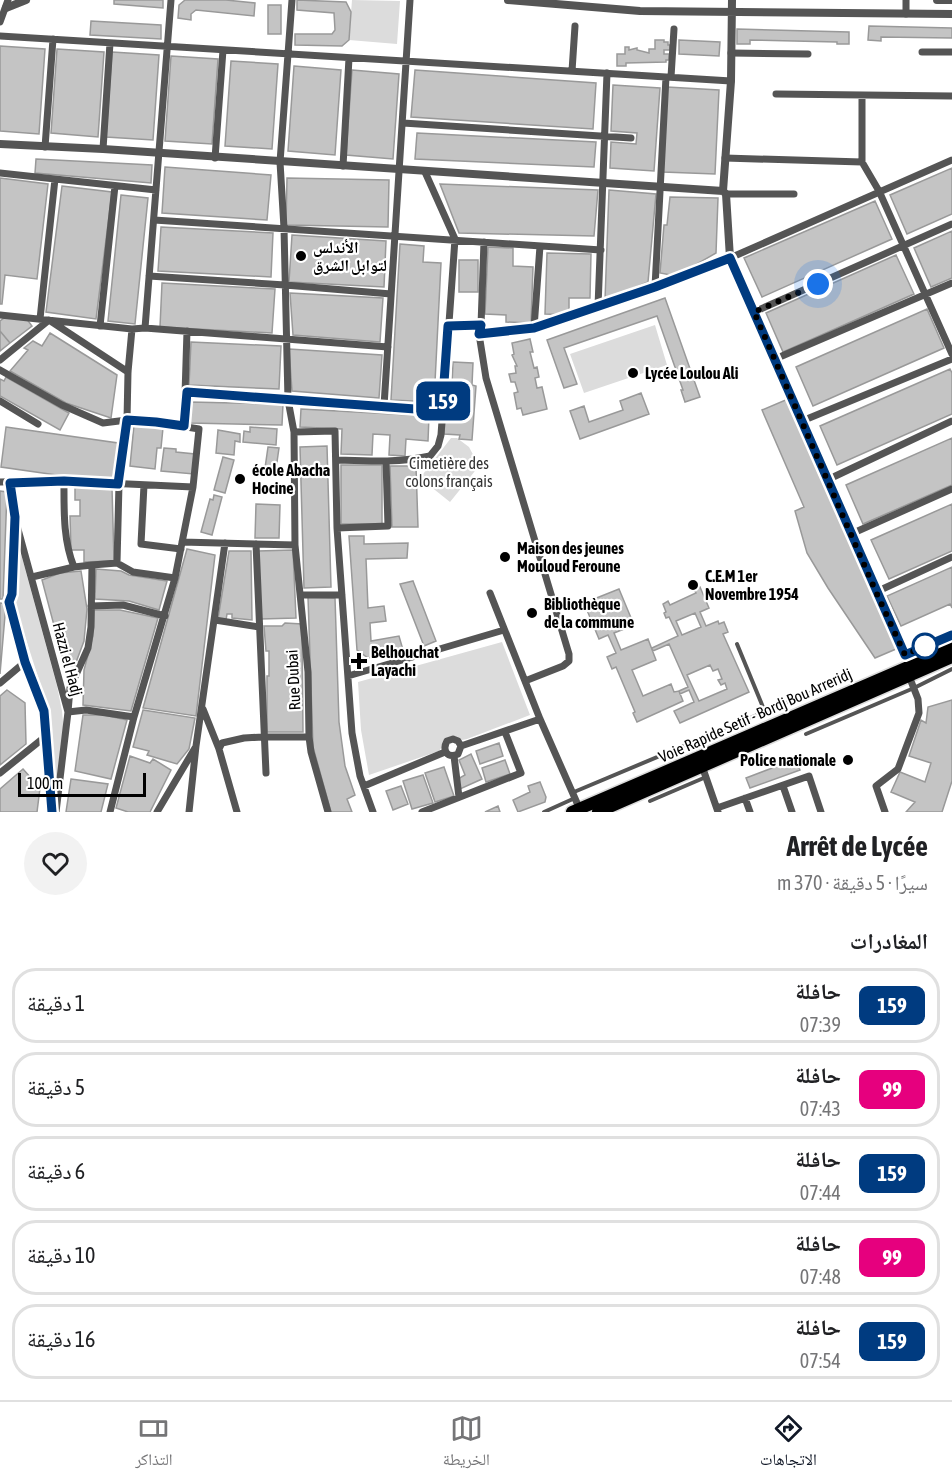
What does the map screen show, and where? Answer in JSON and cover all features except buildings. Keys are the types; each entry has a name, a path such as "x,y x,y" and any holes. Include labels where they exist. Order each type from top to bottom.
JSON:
{"highway":[{"name":"Voie Rapide Setif - Bordj Bou Arreridj","path":"598,812 702,767 909,671 952,648"},
{"name":"Voie Rapide Setif - Bordj Bou Arreridj","path":"909,671 952,657"},
{"name":"Voie Rapide Setif - Bordj Bou Arreridj","path":"576,805 702,767"}],"street":[{"path":"0,22 7,4 26,0"},
{"path":"145,328 171,0"},
{"name":"Rue Dubai","path":"292,0 280,162 288,400 294,432 295,545 308,672 309,737 328,812"},
{"path":"384,406 410,0"},
{"path":"508,0 640,11 952,14"},
{"path":"732,0 725,158 730,258 876,592 909,671 918,699 919,713 902,761 894,774 876,786 885,812"},
{"path":"906,0 906,14"},
{"path":"938,0 952,0"},
{"path":"572,71 574,26"},
{"path":"655,287 668,77 674,29"},
{"path":"0,36 730,81"},
{"path":"45,147 53,39"},
{"path":"103,149 110,43"},
{"path":"215,158 223,50"},
{"path":"922,52 952,52"},
{"path":"731,53 808,54"},
{"path":"343,166 349,58"},
{"path":"598,307 607,74"},
{"path":"776,94 952,96"},
{"path":"862,96 862,162 879,191 952,354"},
{"path":"403,123 631,138"},
{"path":"0,144 103,149 725,193 794,194"},
{"path":"725,158 862,162"},
{"path":"479,334 534,328 655,287 730,258 952,160"},
{"path":"336,460 386,461 430,456 438,446 441,435 455,240 426,172"},
{"path":"0,173 156,190"},
{"path":"40,319 55,179"},
{"path":"100,326 115,186"},
{"path":"154,220 601,250"},
{"path":"754,312 952,224"},
{"path":"484,242 479,334 486,378 569,654 569,661 563,666 525,681"},
{"path":"534,328 540,246"},
{"path":"149,276 391,294"},
{"path":"775,359 952,283"},
{"path":"0,315 132,329 145,328 388,347"},
{"path":"0,360 49,320"},
{"path":"49,320 128,372"},
{"path":"448,326 481,325"},
{"path":"117,563 118,484 127,420 132,329"},
{"path":"184,426 187,392 187,331"},
{"path":"802,421 952,358"},
{"path":"0,370 62,405 103,423 127,420 199,429 193,487 175,578 135,717 111,812"},
{"path":"187,392 442,411"},
{"path":"0,400 38,424"},
{"path":"827,480 952,421"},
{"path":"294,432 335,431 337,528 352,733 364,786 373,812"},
{"path":"337,528 388,526 386,461"},
{"path":"0,482 64,481 193,487"},
{"path":"64,481 64,518 68,553 74,567"},
{"path":"10,483 15,517 12,594 9,602 25,662 44,711 54,812"},
{"path":"144,485 141,543 181,546 240,540 256,544 295,545"},
{"path":"850,534 952,489"},
{"name":"Hazzi el Hadj","path":"15,517 68,712 54,812"},
{"path":"189,812 196,746 225,543"},
{"path":"256,544 266,773"},
{"path":"876,592 952,557"},
{"path":"32,577 74,567 117,563 133,572 175,578"},
{"path":"92,565 91,627 88,648 70,688 68,712 86,710 135,717"},
{"path":"490,593 576,805"},
{"path":"301,595 342,595"},
{"path":"0,602 9,602"},
{"path":"91,606 123,605 165,616"},
{"path":"215,620 259,627"},
{"path":"348,676 504,630"},
{"path":"909,671 952,634"},
{"path":"0,683 25,662"},
{"path":"202,708 219,749 237,812"},
{"path":"461,746 540,719"},
{"path":"422,812 521,773 506,732"},
{"path":"0,773 46,736"},
{"path":"219,749 222,743 244,738 309,737"},
{"path":"454,756 445,752 444,746 447,741 453,739 461,746"},
{"path":"157,812 196,746"},
{"path":"454,756 458,754 461,746"},
{"path":"364,786 445,752"},
{"path":"454,756 459,797"},
{"path":"702,767 718,810 809,776 821,812"},
{"path":"783,786 792,812"},
{"path":"745,798 750,812"}],"lane":[{"path":"737,644 765,712"},
{"path":"806,734 909,671 952,669"},
{"path":"544,812 576,805 765,712 843,679"},
{"path":"650,801 702,767"}],"green space":[{"path":"352,0 400,1 397,44 349,40"},
{"path":"655,325 667,365 584,393 570,354"},
{"name":"Cimetière des colons français","path":"451,438 457,438 469,447 479,466 450,502 420,478"},
{"path":"21,554 62,711 64,732 57,789 55,790 53,789 52,731 48,708 15,605 18,556"},
{"path":"502,642 530,715 467,739 449,737 439,751 369,775 361,730 358,682"}],"bus line":[{"name":"159","path":"52,812 44,711 25,662 9,602 12,594 15,517 10,483 64,481 118,484 127,420 184,426 187,392 442,411 448,326 481,325 479,334 534,328 655,287 730,258 905,655 952,635"}],"place":[{"name":"الأندلس لتوابل الشرق","path":"301,256"},
{"name":"Lycée Loulou Ali","path":"633,373"},
{"name":"école Abacha Hocine","path":"240,479"},
{"name":"Maison des jeunes Mouloud Feroune","path":"505,557"},
{"name":"C.E.M 1er Novembre 1954","path":"693,585"},
{"name":"Bibliothèque de la commune","path":"532,613"},
{"name":"Belhouchat Layachi","path":"359,661"},
{"name":"Police nationale","path":"848,760"}],"route":[{"path":"818,284 754,312 905,655 925,646"}]}
